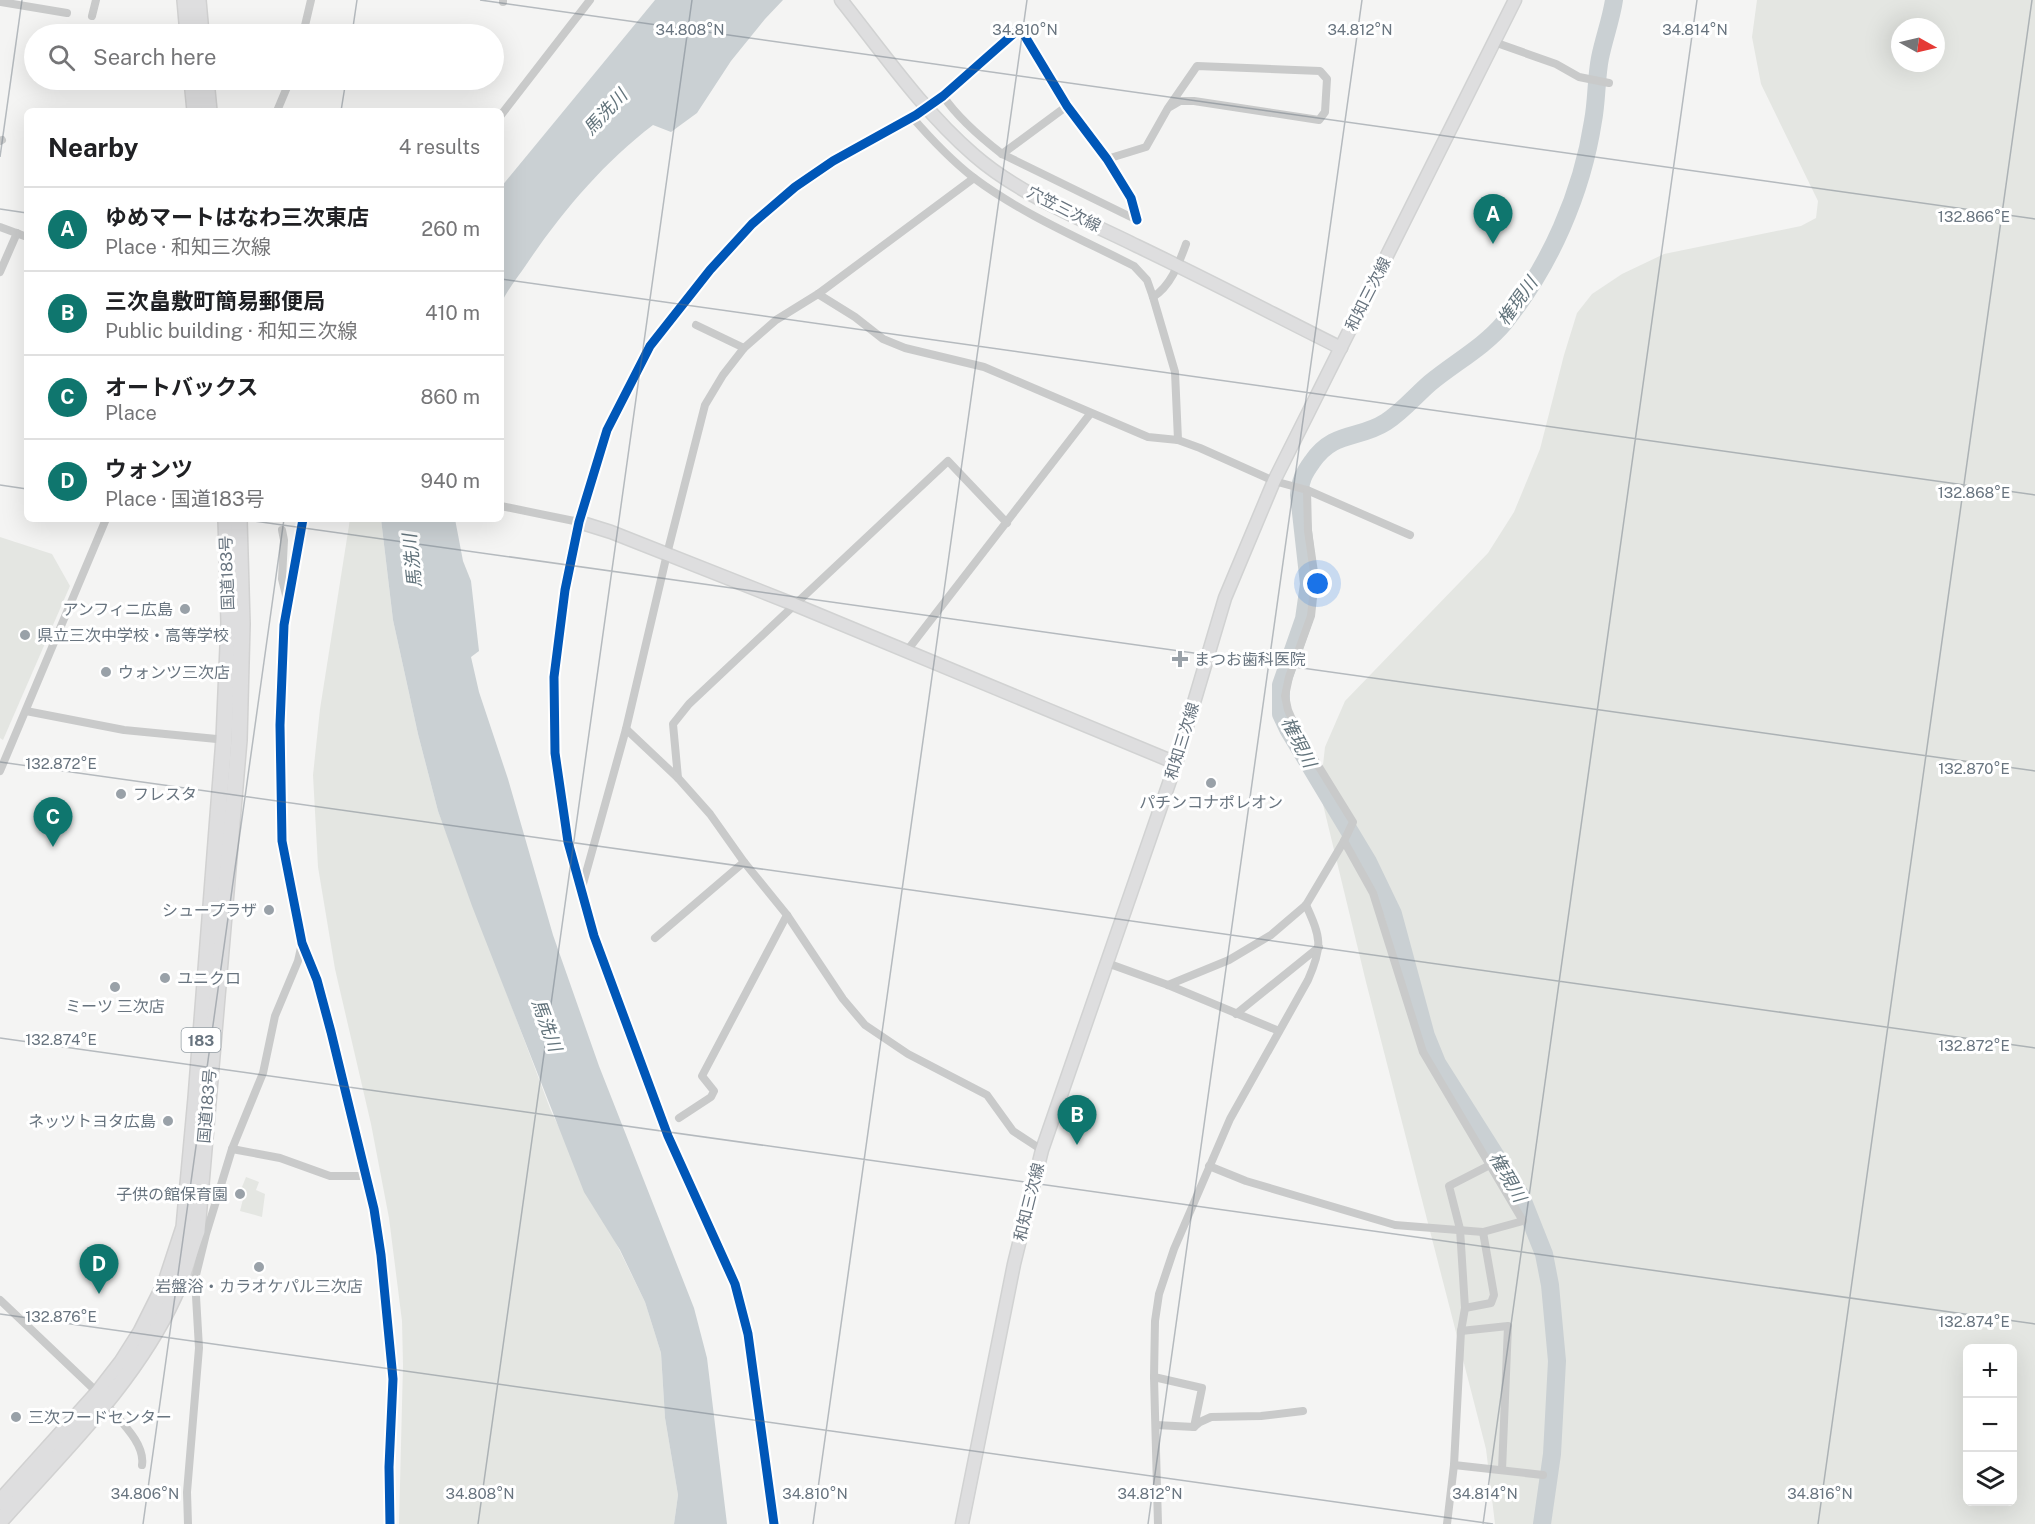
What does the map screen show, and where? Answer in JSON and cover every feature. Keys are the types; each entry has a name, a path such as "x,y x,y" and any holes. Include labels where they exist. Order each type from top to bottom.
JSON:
{"highway":[{"path":"185,0 187,24"},
{"path":"198,0 200,24"},
{"path":"193,90 195,108"},
{"path":"207,90 209,108"},
{"name":"国道183号","path":"226,522 232,740"},
{"name":"国道183号","path":"0,1521 101,1398 141,1332 195,1231 196,1098 242,624 239,522"},
{"name":"国道183号","path":"0,1502 101,1398"}],"main road":[{"name":"穴笠三次線","path":"841,0 945,128 975,156 1006,179 1055,206 1178,265 1341,348"},
{"name":"和知三次線","path":"962,1524 1014,1264 1042,1150 1176,763 1225,598 1274,481 1515,0"},
{"path":"579,522 611,532 794,604 1176,763"}],"street":[{"path":"1,0 1,2 68,13"},
{"path":"92,16 96,0"},
{"path":"305,24 311,0"},
{"path":"504,111 590,0"},
{"path":"1020,28 1067,106 1107,159 1131,198 1137,220 1002,154 952,109 943,96 1020,28"},
{"path":"1494,42 1556,64 1579,77 1607,83"},
{"path":"1107,159 1146,147 1168,108 1197,66 1320,70 1327,79 1325,112 1319,120 1194,101 1180,101 1168,108"},
{"path":"278,108 286,90"},
{"path":"1002,154 1067,106"},
{"path":"774,1524 748,1334 735,1284 668,1136 594,936 568,843 555,753 554,677 565,590 579,522 607,430 650,346 710,270 752,224 795,187 833,161 914,116 943,152 974,178 1006,200 1134,266 1147,280 1175,372 1178,440"},
{"path":"581,892 626,729 705,405 723,375 744,348 777,320 818,294 974,178"},
{"path":"0,227 24,236"},
{"path":"0,272 17,233"},
{"path":"1153,297 1163,291 1178,265 1186,244"},
{"path":"818,294 855,317 884,339 905,348 984,367 1148,437 1178,440 1410,535"},
{"path":"696,325 744,348"},
{"path":"906,652 1090,414"},
{"path":"678,778 673,724 689,704 948,461 1007,523"},
{"path":"1168,985 1229,960 1271,935 1306,905 1353,822 1298,733 1288,710 1286,696 1289,677 1311,616 1315,579 1304,490"},
{"path":"504,507 579,522"},
{"path":"0,771 105,522"},
{"path":"302,522 284,625 280,725 282,841 302,943 317,980 374,1209 381,1255 393,1379 389,1467 390,1524"},
{"path":"282,530 284,540 282,579 288,603"},
{"path":"26,711 124,730 232,740"},
{"path":"626,729 678,778 710,814 744,862 787,915 843,999 865,1025 908,1054 987,1095 1013,1131 1042,1150"},
{"path":"1209,1166 1246,1181 1395,1225 1483,1232 1523,1221 1423,1052 1373,893 1345,839"},
{"path":"655,938 744,862"},
{"path":"1158,1524 1154,1377 1155,1321 1159,1294 1174,1249 1230,1119 1316,962 1320,946 1316,928 1306,905"},
{"path":"679,1118 711,1097 714,1091 702,1076 787,915"},
{"path":"188,1524 187,1492 199,1348 195,1231 263,1073 275,1016 298,961 302,943"},
{"path":"1236,1014 1320,946"},
{"path":"1107,963 1168,985 1279,1031"},
{"path":"232,1149 280,1158 330,1176 366,1176"},
{"path":"1447,1524 1454,1465 1461,1331 1465,1308 1460,1230 1449,1186 1491,1165"},
{"path":"1465,1308 1491,1303 1494,1295 1483,1232"},
{"path":"0,1300 101,1398 136,1441 143,1457 142,1465"},
{"path":"1461,1331 1508,1326 1502,1470"},
{"path":"1154,1377 1202,1388 1194,1427"},
{"path":"1156,1425 1194,1427 1211,1417 1261,1416 1303,1411"},
{"path":"1454,1465 1542,1475"}],"shaded area":[{"path":"1757,0 2035,0 2035,1524 1495,1524 1486,1449 1366,982 1320,792 1325,747 1345,701 1488,553 1514,512 1540,449 1577,313 1592,294 1622,274 1664,254 1801,226 1816,218 1818,201 1761,84 1752,37"},
{"path":"350,522 381,522 393,620 418,734 438,811 551,1111 645,1302 661,1353 665,1418 678,1495 674,1524 399,1524 402,1321 389,1218 371,1124 335,969 318,867 313,775 320,709"},
{"path":"0,537 52,554 70,586 3,740 0,738"},
{"path":"246,1177 259,1182 256,1190 265,1194 262,1217 240,1211 243,1199 238,1197"}],"water":[{"name":"馬洗川","path":"655,0 783,0 731,61 697,113 671,132 653,125 600,172 554,227 504,298 504,183"},
{"name":"馬洗川","path":"381,522 456,522 463,561 471,581 479,651 471,657 479,692 508,779 553,935 599,1066 694,1308 707,1358 727,1524 674,1524 678,1495 665,1418 661,1353 645,1302 620,1250 584,1192 472,906 438,811 418,734 393,620"}],"waterway":[{"name":"権現川","path":"1542,1524 1552,1454 1557,1361 1550,1285 1544,1254 1521,1196 1437,1063 1426,1036 1393,914 1368,862 1288,729 1281,714 1281,685 1304,619 1309,584 1299,495 1305,474 1320,452 1329,445 1376,428 1386,422 1430,383 1487,340 1504,323 1536,278 1562,228 1581,175 1593,121 1600,58 1614,0"}],"tunnel":[{"path":"916,115 943,96"}],"cycle path":[{"path":"774,1524 748,1334 735,1284 668,1136 594,936 568,842 555,753 554,677 565,590 579,522 607,430 650,346 710,270 752,224 795,187 833,161 916,115 943,96 1020,28 1067,106 1107,159 1131,198 1137,220"},
{"path":"302,522 284,625 280,725 282,841 302,943 317,980 374,1209 381,1255 393,1379 389,1467 390,1524"}],"place":[{"name":"ゆめマートはなわ三次東店","path":"1493,244"},
{"name":"アンフィニ広島","path":"185,609"},
{"name":"県立三次中学校・高等学校","path":"25,635"},
{"name":"まつお歯科医院","path":"1180,659"},
{"name":"ウォンツ三次店","path":"106,672"},
{"name":"パチンコナポレオン","path":"1211,783"},
{"name":"フレスタ","path":"121,794"},
{"name":"オートバックス","path":"53,847"},
{"name":"シュープラザ","path":"269,910"},
{"name":"ユニクロ","path":"165,978"},
{"name":"ミーツ 三次店","path":"115,987"},
{"name":"ネッツトヨタ広島","path":"168,1121"},
{"name":"三次畠敷町簡易郵便局","path":"1077,1145"},
{"name":"子供の館保育園","path":"240,1194"},
{"name":"岩盤浴・カラオケパル三次店","path":"259,1267"},
{"name":"ウォンツ","path":"99,1294"},
{"name":"三次フードセンター","path":"16,1417"}]}
